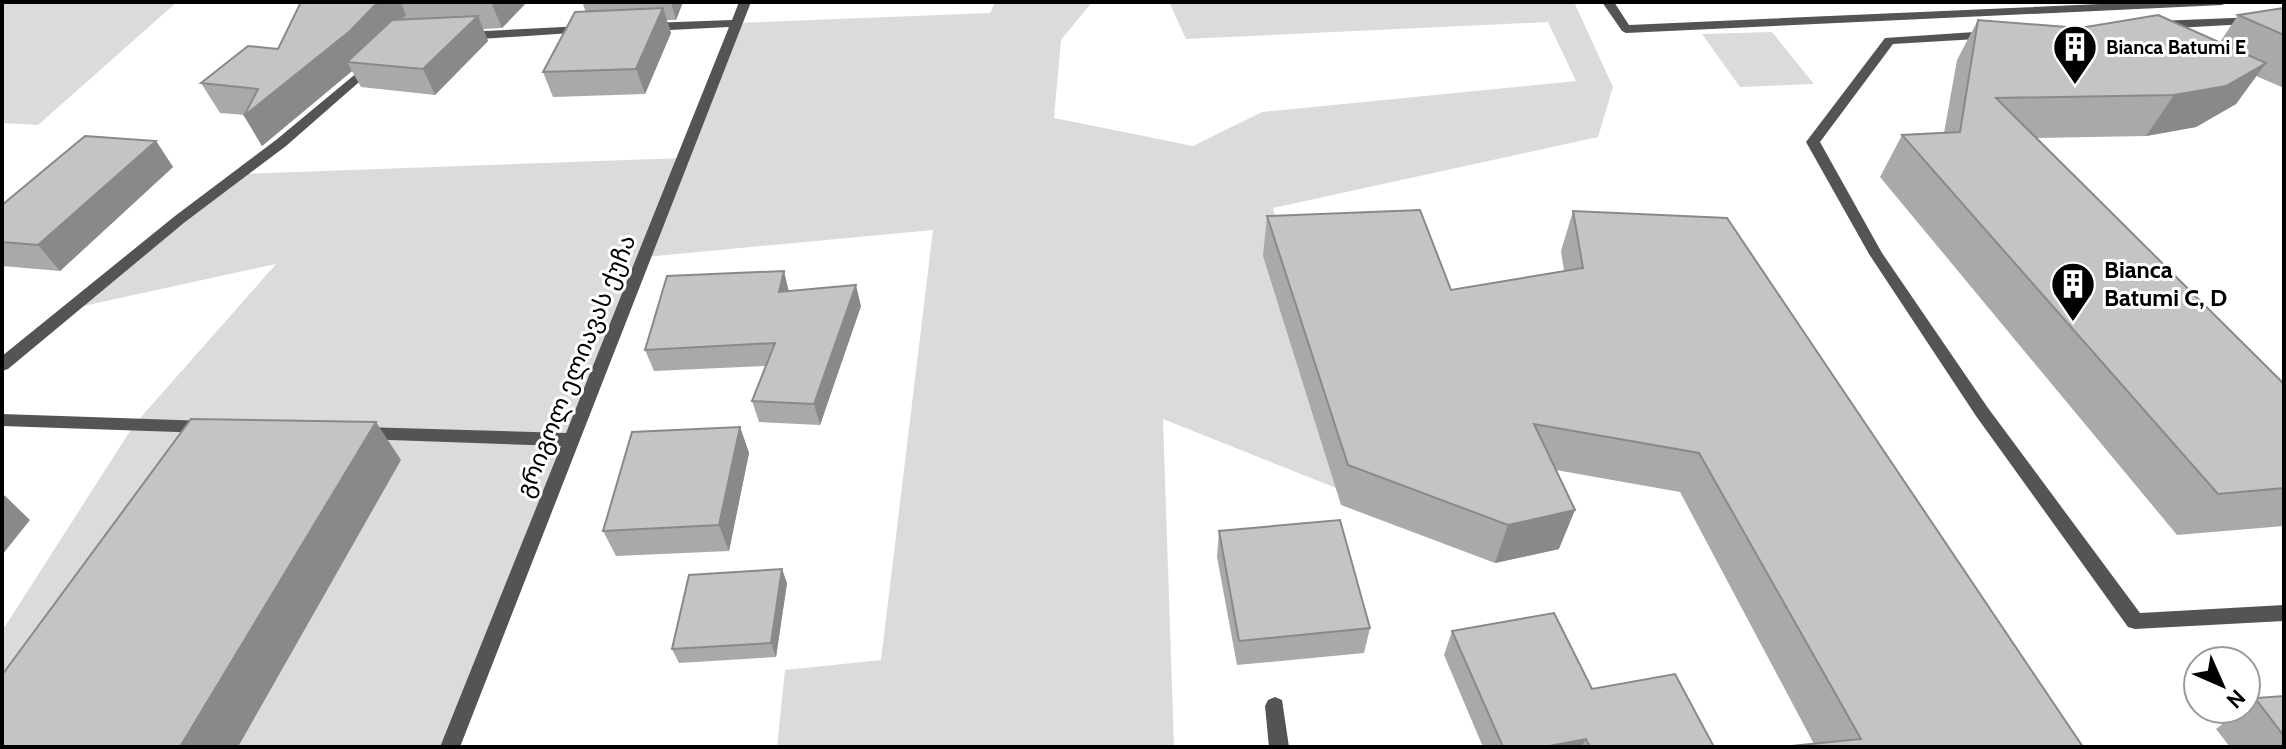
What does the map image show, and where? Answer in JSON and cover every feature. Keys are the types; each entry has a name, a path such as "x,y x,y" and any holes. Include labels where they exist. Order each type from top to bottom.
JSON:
{"street":[{"name":"გრიგოლ ელიავას ქუჩა","path":"450,747 745,2"},
{"path":"1608,2 1626,29 2222,2"},
{"path":"2143,26 2284,19"},
{"path":"641,28 736,23"},
{"path":"450,37 593,30"},
{"path":"2000,34 1889,41 1813,142 1876,254 1956,372 2135,621 2284,613"},
{"path":"2,365 180,219 281,143 378,60"},
{"path":"2,420 228,428"},
{"path":"337,432 572,440"},
{"path":"1275,706 1279,747"}],"shaded area":[{"path":"2,2 177,2 38,125 2,123"},
{"path":"995,2 1092,2 1061,40 1054,118 1193,146 1262,112 1576,81 1548,22 1186,39 1169,2 1574,2 1613,87 1598,137 1273,208 1341,490 1163,419 1174,747 777,747 785,670 881,660 933,230 645,257 450,747 2,747 2,631 134,425 276,264 74,308 240,174 684,158 736,23 990,13"},
{"path":"1772,32 1814,84 1740,87 1702,34"}],"building":[{"path":"301,2 378,2 350,31 244,116 258,89 201,83 248,46 278,49"},
{"path":"663,8 636,69 543,72 575,12"},
{"path":"2284,8 2284,35 2238,15"},
{"path":"2158,15 2266,63 2226,86 2174,95 1996,98 2284,384 2284,488 2218,494 1902,135 1960,132 1978,20 2080,28"},
{"path":"478,16 423,69 347,62 392,20"},
{"path":"85,136 156,141 38,245 2,242 2,205"},
{"path":"1420,210 1451,290 1583,268 1573,211 1727,218 2083,747 1781,747 1861,739 1699,453 1534,424 1575,510 1508,525 1348,465 1267,216"},
{"path":"784,271 779,292 856,285 814,404 752,401 775,343 645,350 667,276"},
{"path":"191,419 376,422 180,747 2,747 2,675"},
{"path":"740,427 719,525 603,531 632,432"},
{"path":"1340,520 1370,628 1239,641 1219,531"},
{"path":"782,569 771,643 672,649 689,575"},
{"path":"1554,613 1592,689 1675,674 1714,747 1590,747 1586,739 1544,747 1503,747 1452,631"},
{"path":"2284,696 2284,736 2262,707 2262,698"}],"place":[{"name":"Bianca Batumi E","path":"2075,86"},
{"name":"Bianca Batumi C, D","path":"2073,323"}]}
